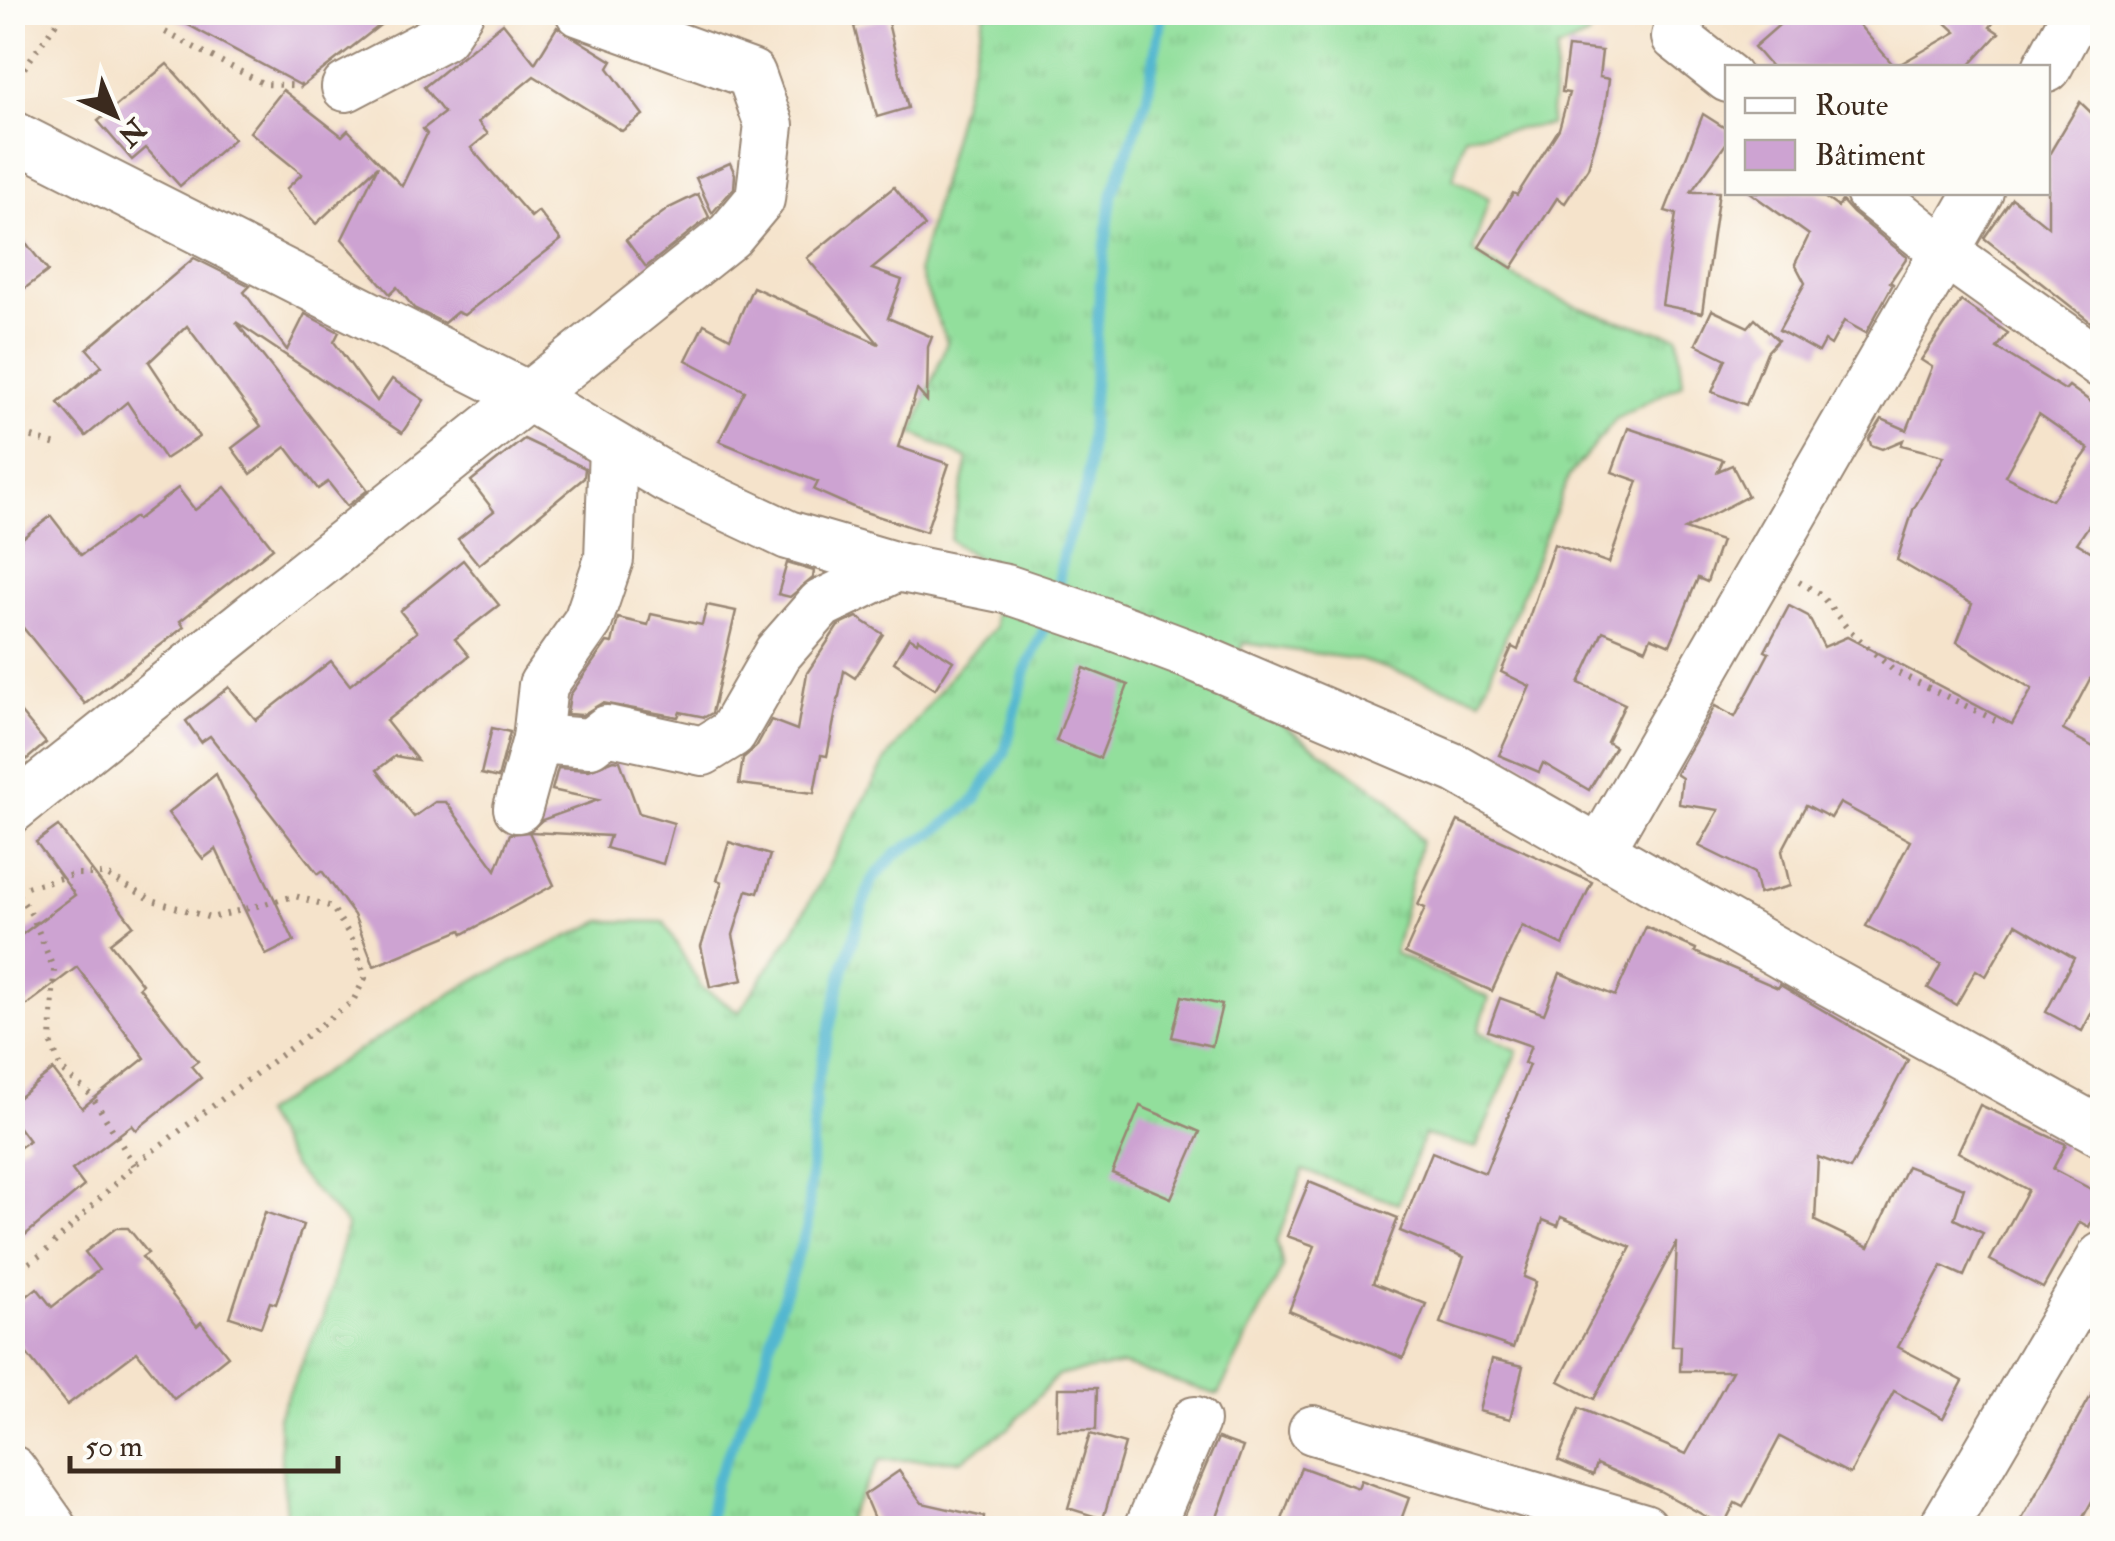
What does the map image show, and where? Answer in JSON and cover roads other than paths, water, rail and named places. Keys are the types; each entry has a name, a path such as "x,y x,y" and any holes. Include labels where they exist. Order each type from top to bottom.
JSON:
{"street":[{"path":"346,87 443,36 459,12"},
{"path":"12,809 730,235 760,199 769,125 751,74 580,12"},
{"path":"1683,12 1676,36 1725,76"},
{"path":"2049,65 2077,12"},
{"path":"12,136 526,395 668,478 788,535 898,566 1006,589 1100,621 1188,654 1458,769 1599,852 2102,1132"},
{"path":"1874,195 1946,254 2102,364"},
{"path":"1599,852 1977,195"},
{"path":"518,808 537,739 543,684 588,621 608,559 613,446"},
{"path":"537,739 590,744 607,730 703,750 732,733 778,653 821,604 898,566"},
{"path":"1943,1528 2102,1256"},
{"path":"1149,1528 1195,1422"},
{"path":"1313,1430 1644,1528"},
{"path":"12,1470 53,1528"}],"waterway":[{"path":"1057,594 1063,553 1087,486 1100,286 1112,194 1147,98 1162,12"},
{"path":"708,1528 715,1483 762,1377 778,1312 807,1228 816,1087 843,970 871,881 897,853 939,829 974,801 1005,752 1025,672 1050,616"}]}
